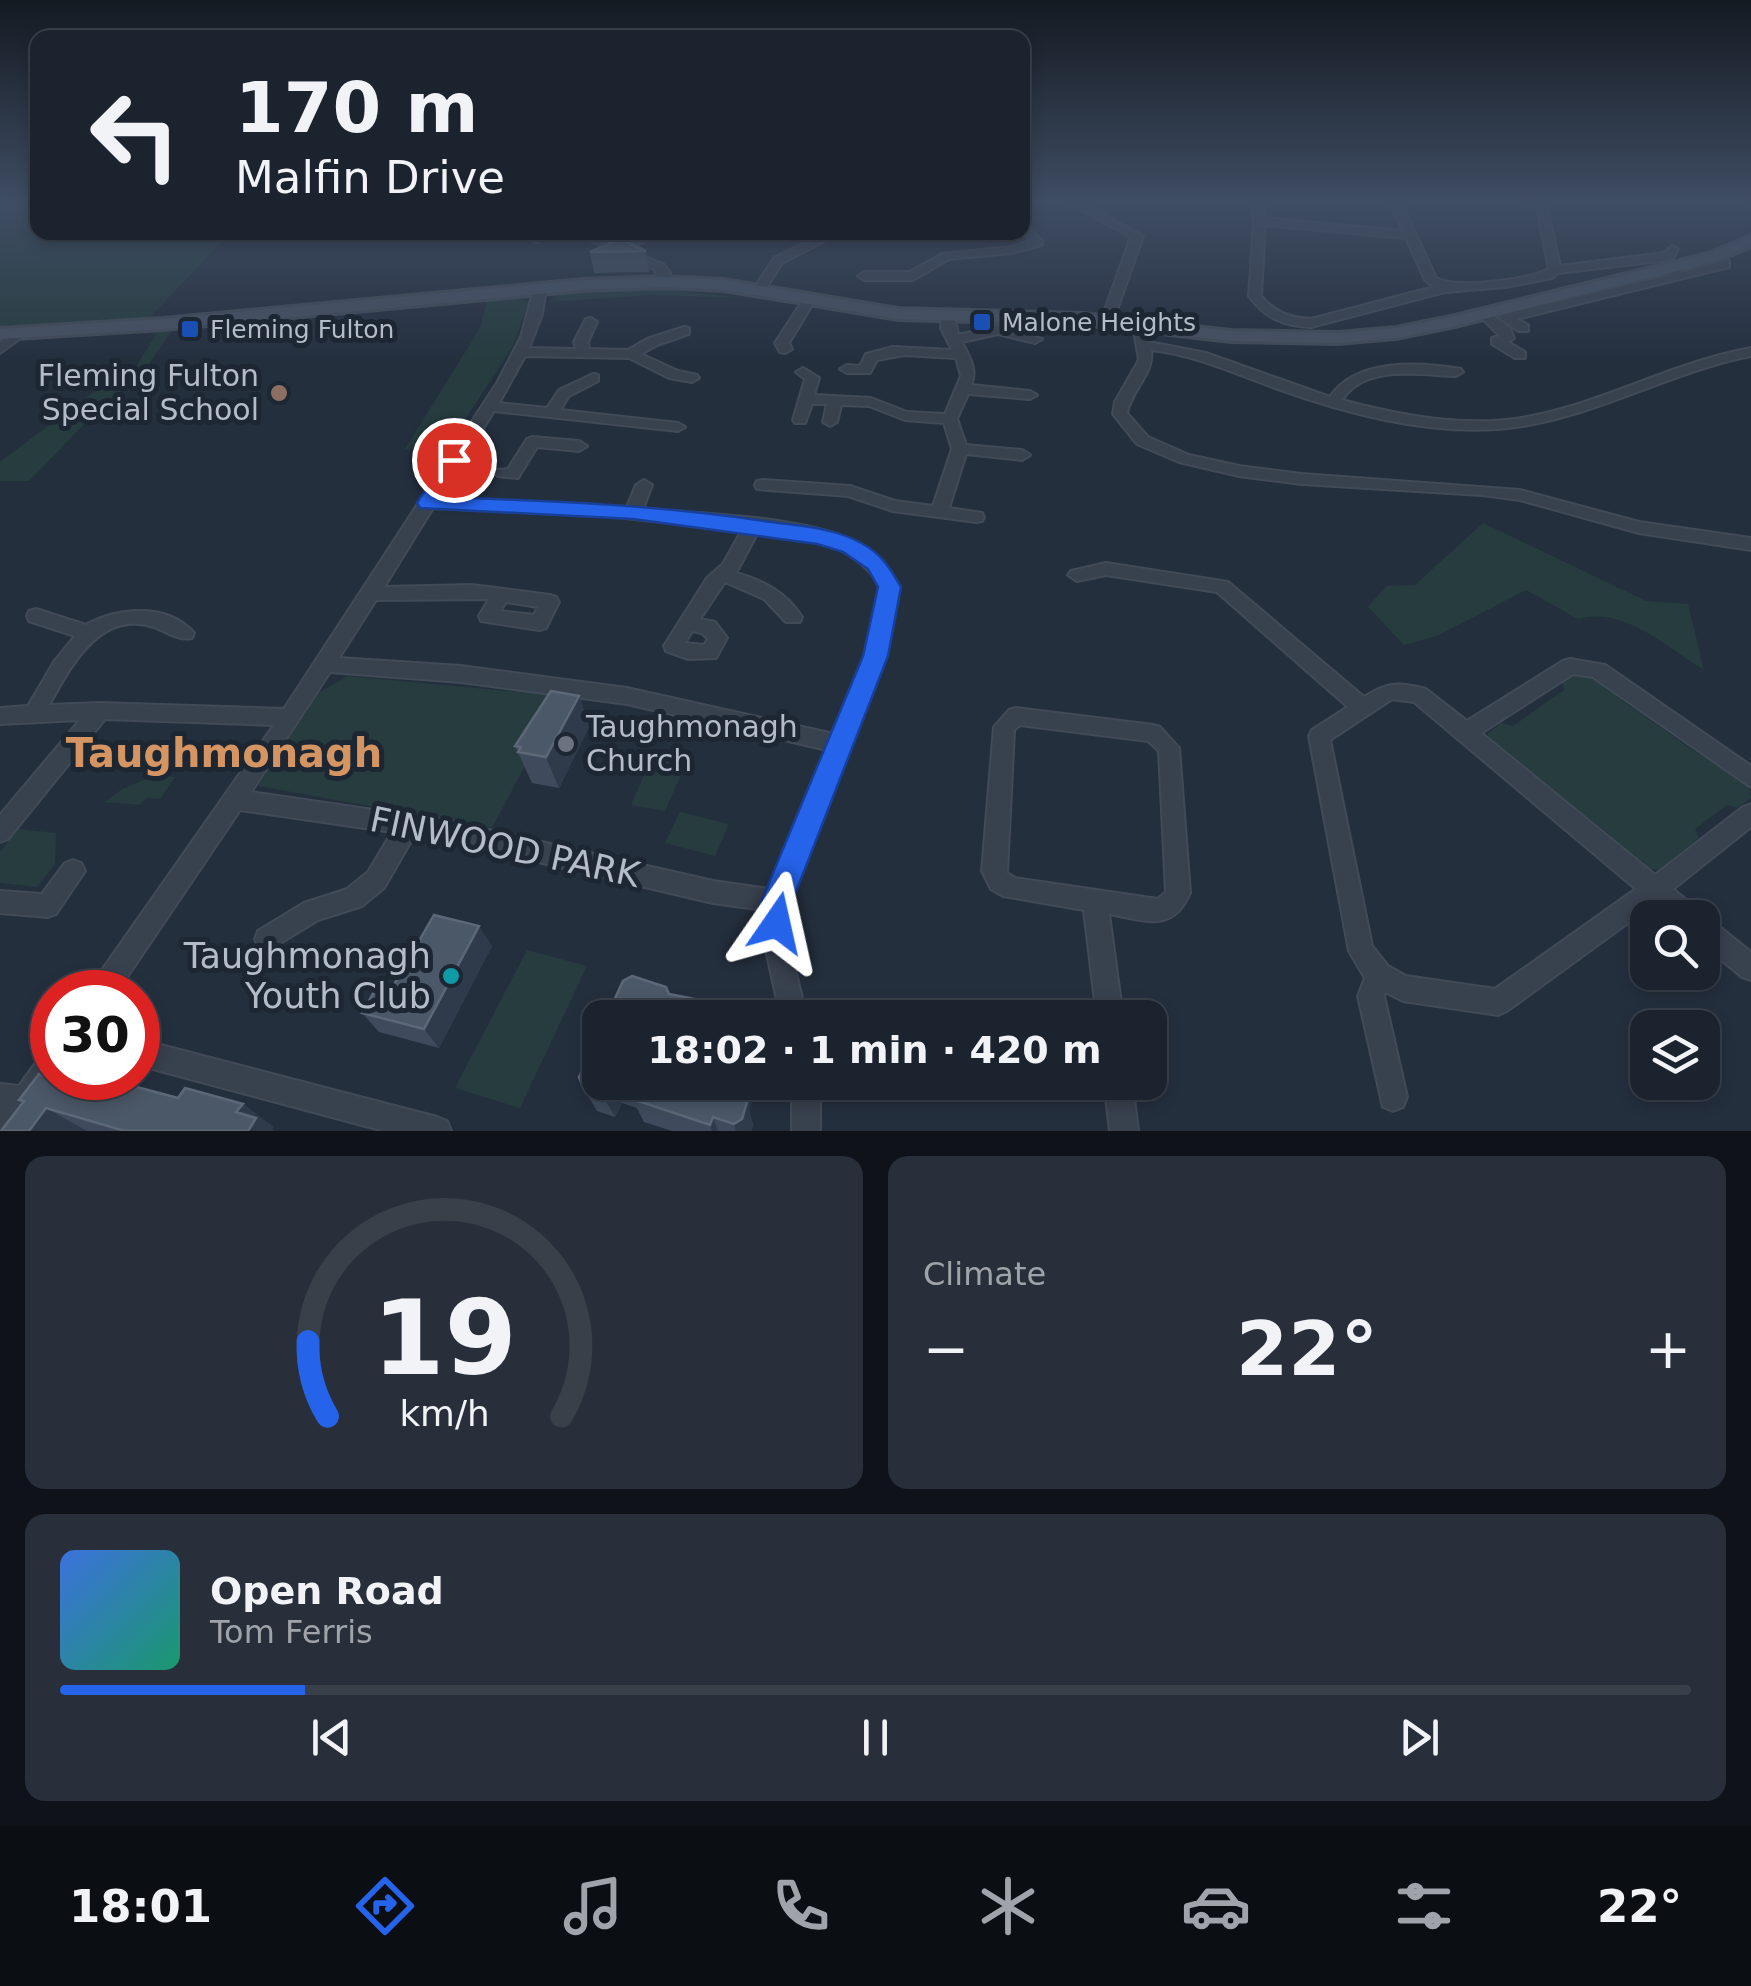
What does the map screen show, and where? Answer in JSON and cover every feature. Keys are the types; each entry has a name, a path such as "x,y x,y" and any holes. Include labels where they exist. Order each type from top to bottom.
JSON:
{"main road":[{"path":"8,334 663,278 758,290 876,312 1107,321 1231,336 1338,338 1396,333 1483,314 1675,272 1719,255"}],"street":[{"path":"633,255 659,267 663,278"},
{"path":"758,290 778,260 788,255"},
{"path":"864,276 907,277 956,255"},
{"path":"1107,321 1130,255"},
{"path":"1258,255 1255,296 1266,312 1279,319 1310,323 1445,288 1505,283 1548,275 1555,270 1670,255"},
{"path":"1420,255 1432,280 1445,288"},
{"path":"1552,255 1555,270"},
{"path":"1523,328 1506,318 1675,272 1725,264"},
{"path":"1505,283 1535,300"},
{"path":"117,970 371,593 489,406 533,332 540,289"},
{"path":"785,350 782,343 809,300"},
{"path":"1483,314 1504,330 1507,338 1497,341 1520,355"},
{"path":"939,512 960,449 950,419 964,388 966,364 956,347 948,316"},
{"path":"582,351 581,342 591,322"},
{"path":"1140,325 1146,360 1122,402 1121,419 1140,438 1184,458 1268,476 1492,490 1660,533 1751,544"},
{"path":"848,369 865,370 871,356 901,349 929,355 998,330 1035,339"},
{"path":"631,354 684,331"},
{"path":"0,349 8,334"},
{"path":"1145,345 1208,357 1334,401 1423,420 1520,423 1602,400 1699,362 1749,353"},
{"path":"520,352 631,354 674,375 692,378"},
{"path":"1334,401 1342,387 1368,376 1395,371 1456,372"},
{"path":"800,420 812,378 803,372"},
{"path":"552,411 564,393 592,378"},
{"path":"964,388 1023,397"},
{"path":"806,398 871,402 905,416 950,419"},
{"path":"832,422 834,400"},
{"path":"489,406 678,427"},
{"path":"555,444 574,414"},
{"path":"503,473 512,474 532,442 579,446"},
{"path":"960,449 1016,456"},
{"path":"633,512 644,485"},
{"path":"769,506 770,485 851,485 893,506 976,517"},
{"path":"428,503 633,512 752,526 850,546 876,564 890,587 876,656 776,902 777,944 790,1000"},
{"path":"686,623 730,568 752,526"},
{"path":"1078,575 1106,569 1222,586 1362,707"},
{"path":"722,574 763,588 784,602 793,617"},
{"path":"371,593 417,596 461,591 500,596"},
{"path":"36,616 85,632"},
{"path":"34,715 66,657 85,632 98,624 129,616 159,618 185,633"},
{"path":"324,664 461,674 626,696 839,744"},
{"path":"1466,732 1570,666 1598,670 1751,778"},
{"path":"1668,900 1655,889 1466,732 1419,695 1388,691 1320,736 1360,951 1379,976 1402,988 1498,1002 1655,889 1751,814"},
{"path":"0,716 100,711 288,717"},
{"path":"0,832 100,711"},
{"path":"1016,716 1153,733 1169,748 1178,893 1161,912 1095,901 1011,888 999,881 994,871 1004,727 1016,716"},
{"name":"FINWOOD PARK","path":"232,799 408,824 606,865 713,892 776,902"},
{"path":"267,939 312,912 354,898 376,880 408,824"},
{"path":"0,902 48,906 73,871"},
{"path":"1095,901 1108,1000"},
{"path":"1720,943 1751,968"},
{"path":"1379,976 1371,996 1393,1097"},
{"path":"160,1058 437,1131"},
{"path":"4,1131 12,1099"},
{"path":"806,1100 806,1131"},
{"path":"1120,1100 1124,1131"}],"green space":[{"path":"0,255 210,255 150,317 0,326"},
{"path":"614,289 746,298 652,295 549,302 561,294"},
{"path":"515,298 529,302 512,348 444,452 405,449 480,328 487,301"},
{"path":"172,330 144,371 94,414 29,481 0,481 0,462 113,377 134,370 158,331"},
{"path":"1483,523 1646,601 1688,604 1704,670 1628,623 1612,618 1578,619 1526,590 1437,636 1404,645 1368,607 1386,586 1415,585"},
{"path":"1575,674 1605,682 1617,697 1700,755 1732,770 1745,783 1751,798 1738,808 1727,805 1695,829 1699,838 1659,870 1647,869 1529,771 1519,769 1487,739 1488,733 1501,723 1513,726 1564,690 1562,683"},
{"path":"348,676 562,696 492,828 258,786 313,696"},
{"path":"658,757 687,762 665,811 631,805 650,761"},
{"path":"156,775 175,777 160,799 146,798 140,805 105,802 122,789"},
{"path":"680,812 729,824 715,856 665,843"},
{"path":"18,829 56,833 55,864 37,887 0,883 0,852"},
{"path":"527,950 587,966 520,1108 455,1088"}],"building":[{"path":"551,691 579,696 546,757 518,752 521,747 515,746"},
{"path":"434,915 479,926 424,1029 362,1013 378,985 392,988"},
{"path":"632,976 666,987 669,994 696,1000 614,1000 623,981"},
{"path":"30,1086 30,1100 160,1100 160,1093 178,1098 185,1088 243,1104 236,1112 256,1118 248,1131 125,1131 46,1108 29,1131 1,1131 24,1101 19,1100"},
{"path":"635,1100 747,1102 742,1119 734,1124 713,1117 710,1125"}],"place":[{"name":"Malone Heights","path":"982,322"},
{"name":"Fleming Fulton","path":"190,329"},
{"name":"Fleming Fulton Special School","path":"279,393"},
{"name":"Taughmonagh Church","path":"566,744"},
{"name":"Taughmonagh Youth Club","path":"451,976"}],"district":[{"name":"Taughmonagh","path":"224,753"}],"route":[{"path":"454,460 428,503 633,512 735,524 819,537 850,546 876,564 890,587 876,656 776,902 777,923"}]}
